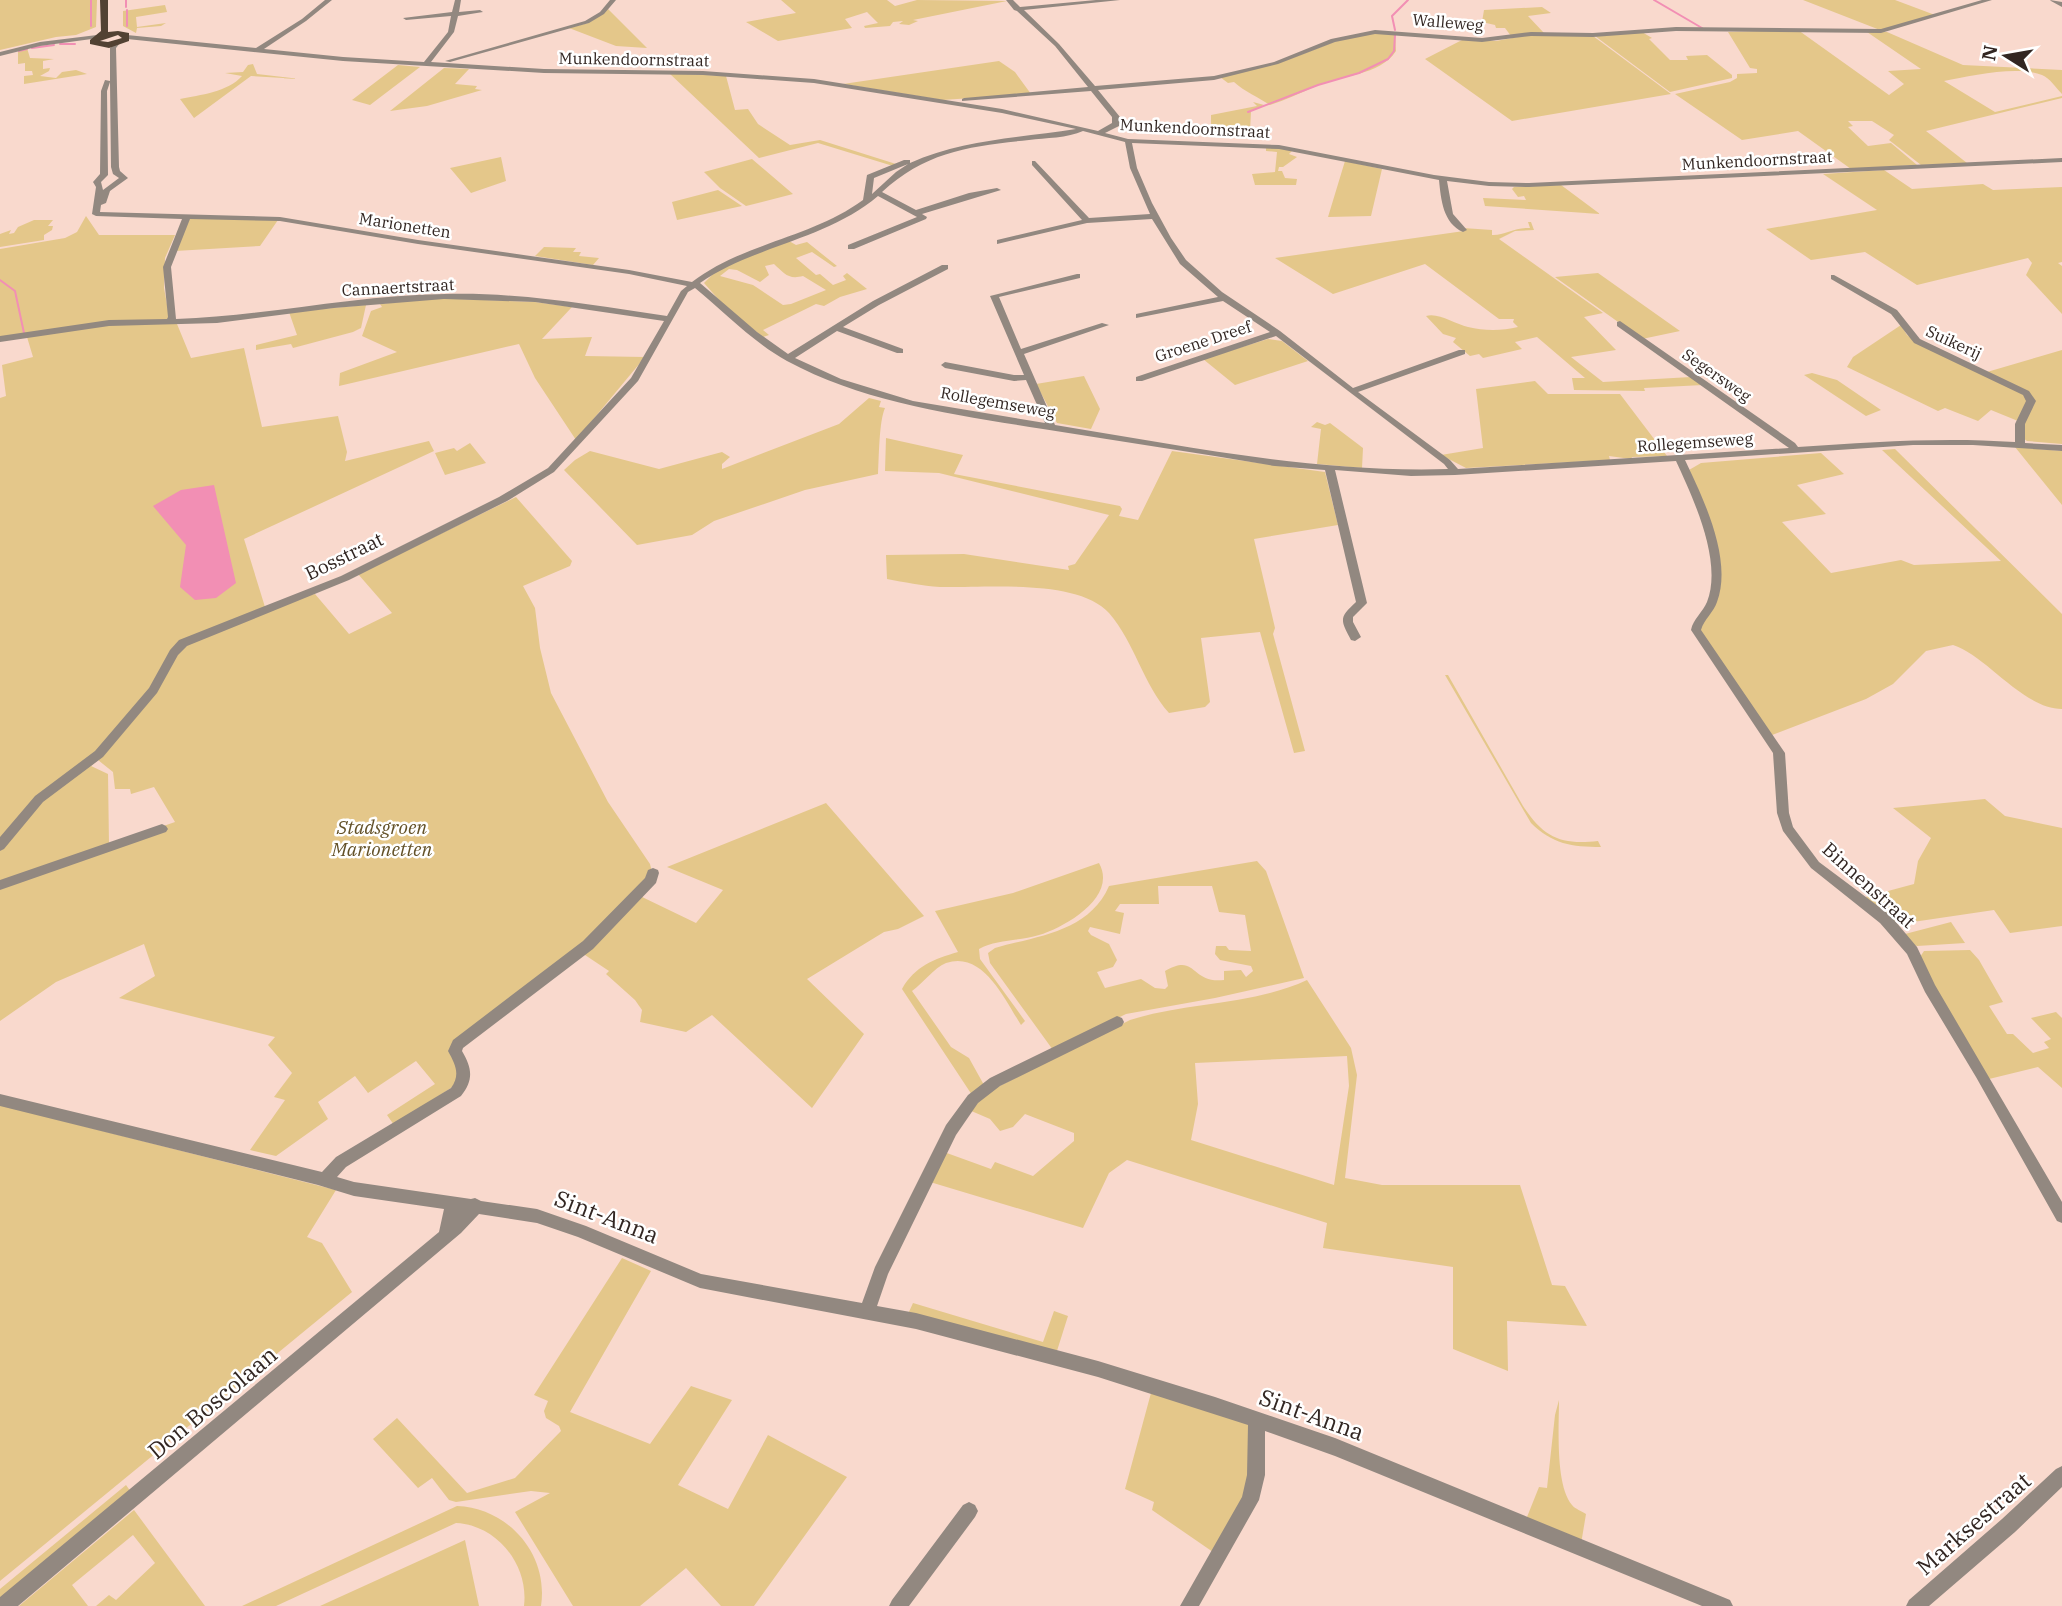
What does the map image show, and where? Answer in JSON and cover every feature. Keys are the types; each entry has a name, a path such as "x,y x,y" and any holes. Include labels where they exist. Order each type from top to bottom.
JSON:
{"main road":[{"path":"98,40 105,31 104,0"},
{"path":"114,0 114,30 121,39"},
{"path":"98,40 121,39"}],"street":[{"path":"256,51 329,0"},
{"path":"427,63 448,37 457,14 458,0"},
{"path":"441,64 587,22 602,13 613,0"},
{"path":"1009,0 1057,45 1117,119 1115,124 1099,133"},
{"path":"1016,9 1117,0"},
{"name":"Walleweg","path":"950,103 1214,78 1276,63 1333,40 1375,32 1482,40 1531,34 1593,35 1667,29 1881,31 1989,0"},
{"path":"2053,0 2062,5"},
{"path":"406,18 480,12"},
{"path":"110,215 101,210 103,198 107,190 123,179 115,167 113,49 121,39"},
{"name":"Munkendoornstraat","path":"121,39 343,60 544,71 702,73 803,80 950,103 1128,141 1279,146 1443,178 1529,185 2062,160"},
{"path":"0,54 56,42 98,40 106,49 107,174 102,179 94,213 110,215"},
{"path":"867,201 869,180 874,174 1007,139 1086,130"},
{"name":"Groene Dreef","path":"1128,141 1136,172 1165,238 1200,280 1277,333 1447,462 1455,472"},
{"path":"693,285 733,260 821,228 867,201 906,168 925,159"},
{"path":"1035,163 1087,221"},
{"path":"102,179 118,175"},
{"path":"1443,178 1448,212 1456,225 1464,230"},
{"path":"102,179 115,184"},
{"path":"916,213 997,190"},
{"path":"851,247 923,217 877,193"},
{"name":"Marionetten","path":"110,215 280,219 607,269 693,285"},
{"path":"1000,242 1087,221 1156,216"},
{"path":"170,321 172,317 167,267 187,217"},
{"path":"788,358 946,267"},
{"path":"1051,427 994,296 1077,276"},
{"name":"Suikerij","path":"1834,277 1894,312 1901,319 1905,330 1917,341 2026,393 2031,401 2020,424 2020,444"},
{"name":"Bosstraat","path":"0,846 39,799 99,754 153,690 174,653 183,643 345,578 503,499 551,470 635,379 685,291 693,285"},
{"name":"Rollegemseweg","path":"693,285 706,291 730,316 788,358 838,381 912,403 1275,463 1330,469 1438,473 1680,460 1913,443 2020,444 2062,448"},
{"name":"Cannaertstraat","path":"0,339 109,323 217,320 334,305 444,296 535,299 670,319"},
{"name":"Groene Dreef","path":"1139,316 1225,298"},
{"name":"Segersweg","path":"1620,324 1792,445 1796,452"},
{"path":"1018,352 1105,325"},
{"path":"836,328 900,351"},
{"name":"Groene Dreef","path":"1139,379 1277,333"},
{"path":"1352,391 1462,352"},
{"path":"945,365 1014,378 1030,377"},
{"name":"Groene Dreef","path":"1426,448 1438,473"},
{"name":"Binnenstraat","path":"1680,460 1701,503 1709,532 1714,572 1712,602 1696,624 1696,630 1779,753 1783,813 1787,828 1815,865 1885,919 1905,941 2062,1216"},
{"path":"1330,469 1362,603 1348,616 1355,637"},
{"path":"0,885 162,829"},
{"path":"324,1181 341,1162 456,1092 464,1083 466,1073 455,1051 458,1044 588,945 651,880 653,873"},
{"path":"868,1310 881,1272 951,1130 973,1099 995,1082 1117,1022"},
{"name":"Sint-Anna","path":"0,1100 354,1189 537,1216 581,1230 700,1281 868,1310 994,1340 1098,1369 1257,1420 1412,1477 1490,1513 1724,1606"},
{"path":"447,1232 453,1204"},
{"name":"Don Boscolaan","path":"4,1606 464,1220 475,1205"},
{"path":"1189,1606 1250,1500 1256,1475 1257,1420"},
{"name":"Marksestraat","path":"1915,1606 1987,1541 2035,1503 2062,1475"},
{"path":"898,1606 969,1511"}],"green space":[{"path":"0,0 97,0 96,27 76,35 0,50"},
{"path":"781,0 887,0 895,6 917,0 1007,1 913,20 918,21 909,25 899,24 903,21 893,22 890,26 865,28 864,26 878,23 867,12 845,19 852,28 778,41 746,22 796,13"},
{"path":"1803,0 1895,0 1935,15 1880,30"},
{"path":"165,5 167,12 136,17 137,27 166,23 161,26 137,28 136,33 123,26 123,11"},
{"path":"1542,7 1551,13 1528,16 1544,33 1511,36 1505,28 1496,28 1495,25 1482,22 1484,10"},
{"path":"608,9 647,48 616,46 569,28 588,23"},
{"path":"1798,30 1889,95 1904,84 1888,71 1921,69 1867,32 1887,32 1963,65 2062,70 2062,94 2048,78 2032,72 1993,72 1944,81 1995,112 2062,98 1926,131 1967,163 1921,165 1889,140 1894,135 1872,121 1848,121 1853,126 1848,127 1868,146 1891,143 1917,165 1851,169 1798,131 1742,140 1675,94 1730,82 1737,78 1737,74 1757,73 1757,69 1750,68 1728,32"},
{"path":"1642,32 1652,38 1649,39 1670,60 1688,60 1686,56 1707,55 1732,75 1732,78 1670,92 1595,36"},
{"path":"1395,33 1396,51 1380,65 1359,74 1326,82 1270,105 1234,82 1228,83 1220,77 1284,61 1339,40 1366,34"},
{"path":"1529,35 1593,36 1671,94 1512,121 1425,59 1462,40 1496,41"},
{"path":"27,48 30,58 54,59 43,61 43,69 50,68 40,76 56,78 62,72 76,70 87,74 24,84 24,76 33,75 32,71 25,71 25,63 18,64 18,50"},
{"path":"999,61 1015,72 1031,94 942,100 843,84"},
{"path":"253,64 257,74 300,79 251,76 194,118 180,99 229,86 242,76 225,73 243,72 248,65"},
{"path":"398,65 420,67 370,105 352,100"},
{"path":"444,68 469,69 455,84 477,86 475,89 482,90 427,106 390,111"},
{"path":"669,73 726,76 735,110 748,109 758,124 790,145 820,140 896,164 893,166 818,143 759,158"},
{"path":"1253,102 1264,105 1251,111 1250,132 1211,126 1211,115 1257,106"},
{"path":"1266,147 1293,150 1289,154 1297,157 1279,167 1278,171 1282,171 1285,178 1297,179 1296,185 1255,185 1252,174 1275,172 1277,152 1266,151"},
{"path":"501,157 506,181 471,193 450,168"},
{"path":"752,159 793,194 746,206 720,188 704,172"},
{"path":"1345,161 1382,169 1371,216 1328,217"},
{"path":"1884,170 1912,189 1983,184 1993,190 2062,187 2062,262 2058,263 2062,266 2062,314 2026,275 2032,263 2028,258 1917,285 1865,252 1811,260 1766,229 1877,210 1823,174"},
{"path":"1561,185 1600,214 1485,206 1483,198 1526,200 1524,196 1518,197 1512,189"},
{"path":"718,190 742,206 677,220 672,202"},
{"name":"Stadsgroen Marionetten","path":"86,216 99,235 175,235 165,258 164,288 169,315 177,324 191,358 244,348 262,427 338,416 347,452 345,461 429,441 434,451 244,539 265,607 315,594 349,634 392,613 358,574 516,497 572,561 570,566 523,586 535,608 540,648 551,693 608,802 650,864 652,872 587,942 462,1036 457,1060 457,1084 394,1125 387,1115 435,1084 416,1061 368,1093 355,1076 318,1102 328,1119 276,1156 250,1150 285,1100 274,1097 292,1073 268,1045 275,1037 119,998 155,976 144,944 56,982 0,1021 0,398 6,396 2,365 33,357 27,337 0,340 0,249 65,238 77,232","holes":["98,760 113,772 115,789 130,789 131,794 154,787 175,822 109,845 108,774 91,766"]},
{"path":"189,219 278,220 260,246 175,251"},
{"path":"34,220 53,220 48,226 53,226 52,230 44,235 44,240 0,247 0,234 11,230 9,234 14,233 18,227"},
{"path":"1528,222 1531,222 1534,230 1515,231 1499,239 1603,313 1584,317 1616,350 1571,357 1603,382 1691,377 1703,385 1644,388 1645,391 1574,390 1572,378 1585,378 1537,337 1515,342 1522,349 1483,358 1479,354 1470,356 1453,342 1456,338 1443,334 1426,316 1436,316 1480,329 1518,327 1513,322 1514,319 1499,319 1425,264 1333,294 1275,258 1464,231 1463,228 1492,230 1492,235 1496,235 1519,229 1530,228"},
{"path":"789,241 796,245 807,242 837,266 834,267 812,252 796,258 816,275 820,274 833,285 846,280 843,276 847,273 867,289 840,297 824,306 816,304 763,330 769,335 763,337 727,309 704,283 720,267","holes":["774,264 787,275 803,276 826,290 783,305 753,285 720,276 729,269 737,270 760,282 769,275 765,266"]},
{"path":"544,247 576,248 573,252 581,252 579,256 599,258 593,265 535,256"},
{"path":"1598,273 1680,331 1642,339 1555,277"},
{"path":"433,298 535,302 572,307 542,339 592,337 585,356 645,357 576,440 535,378 519,344 339,386 340,373 397,352 362,336 371,311 382,307 380,304"},
{"path":"366,305 361,328 353,332 293,348 291,344 256,350 256,345 297,335 289,312"},
{"path":"1901,325 1915,341 2025,393 2027,402 2018,421 1991,410 1978,421 1945,408 1938,411 1847,367 1853,357"},
{"path":"1268,339 1282,341 1308,361 1235,385 1203,359"},
{"path":"2062,350 2062,444 2027,441 2023,438 2029,392 1987,372"},
{"path":"1812,373 1837,380 1881,410 1866,416 1804,375"},
{"path":"1084,376 1100,409 1091,429 1057,423 1036,384"},
{"path":"1535,381 1548,394 1620,394 1667,456 1631,459 1609,456 1610,460 1466,468 1441,455 1483,448 1476,389"},
{"path":"869,398 881,401 879,407 885,408 880,430 878,474 805,490 714,521 692,535 637,545 564,470 590,451 659,469 722,452 730,457 722,464 722,469 839,424"},
{"path":"1317,422 1325,425 1330,423 1363,448 1362,468 1317,464 1321,429 1311,427"},
{"path":"886,438 963,455 954,474 1120,506 1122,509 1119,516 1138,520 1172,451 1325,472 1338,525 1254,539 1275,628 1273,634 1305,751 1294,753 1260,632 1201,638 1210,702 1205,707 1169,713 1152,689 1118,625 1109,613 1095,602 1076,594 1029,587 940,587 887,579 886,555 964,554 1069,570 1068,566 1075,564 1109,515 939,473 885,471"},
{"path":"470,443 486,463 445,475 435,453 454,448 457,451"},
{"path":"2015,447 2062,451 2062,505"},
{"path":"1895,449 2062,614 2062,709 2047,707 2033,700 1978,659 1953,645 1926,651 1893,684 1866,699 1772,735 1699,632 1717,579 1689,470 1701,463 1821,453 1844,474 1797,485 1826,514 1782,522 1831,573 1901,560 1914,565 2001,561 1882,450"},
{"path":"1445,675 1448,675 1523,806 1538,826 1554,837 1574,842 1598,841 1601,847 1563,843 1547,836 1531,823"},
{"path":"1985,799 2005,816 2062,828 2062,926 2010,933 1994,910 1906,923 1890,920 1862,898 1914,884 1918,861 1931,838 1893,808"},
{"path":"826,803 924,916 898,929 884,932 807,979 864,1034 812,1108 712,1015 686,1032 640,1022 642,1010 635,1000 606,974 609,971 582,953 640,896 696,923 723,890 667,867"},
{"path":"1257,861 1266,871 1304,978 1126,1014 1053,1050 990,963 988,953 995,948 1060,930 1075,923 1089,913 1109,886","holes":["1158,886 1212,886 1219,912 1245,915 1251,951 1229,950 1226,946 1216,946 1215,954 1220,960 1251,966 1253,971 1246,977 1241,970 1224,971 1224,980 1213,980 1183,965 1165,971 1168,986 1165,989 1155,988 1141,979 1105,988 1097,972 1113,967 1117,960 1109,944 1091,935 1088,931 1090,927 1120,934 1124,913 1115,911 1120,904 1159,904"]},
{"path":"1099,863 1103,876 1101,887 1095,899 1074,918 1039,935 993,943 979,949 980,959 1025,1021 1021,1025 991,980 982,970 971,964 959,961 946,963 912,991 951,1047 969,1058 984,1085 972,1095 902,989 913,974 926,964 958,952 935,911 1013,893"},
{"path":"1951,922 1965,943 1917,946 1912,944 1905,934"},
{"path":"1970,950 1979,960 2003,1002 1989,1006 2007,1034 2013,1034 2033,1053 2049,1048 2044,1042 2051,1039 2031,1018 2056,1012 2062,1018 2062,1088 2038,1067 1989,1079 1934,990 1920,957 1924,951"},
{"path":"1307,980 1351,1048 1357,1075 1345,1178 1382,1185 1520,1185 1552,1285 1565,1286 1587,1326 1507,1321 1508,1371 1453,1349 1453,1267 1323,1248 1327,1223 1127,1160 1109,1173 1083,1228 930,1182 944,1152 991,1169 995,1162 1033,1176 1074,1141 1074,1133 1025,1114 1013,1127 1000,1131 990,1119 969,1110 980,1096 1130,1020 1286,988","holes":["1347,1056 1349,1086 1334,1185 1191,1140 1198,1104 1195,1063"]},
{"path":"0,1105 336,1190 307,1237 322,1243 352,1292 0,1581"},
{"path":"622,1258 651,1271 570,1412 650,1444 691,1386 732,1400 678,1485 728,1509 768,1435 847,1477 754,1606 721,1606 686,1568 640,1606 573,1606 515,1512 550,1493 531,1491 456,1502 449,1500 432,1478 418,1488 373,1439 397,1418 467,1493 515,1478 561,1431 559,1426 546,1418 544,1411 548,1401 534,1395"},
{"path":"913,1303 1043,1342 1054,1311 1068,1316 1056,1354 908,1314"},
{"path":"1151,1393 1248,1423 1252,1454 1242,1503 1213,1552 1152,1510 1154,1502 1125,1489"},
{"path":"1559,1400 1560,1470 1572,1505 1586,1514 1581,1544 1525,1522 1539,1487 1547,1488"},
{"path":"126,1485 131,1492 0,1602 0,1589"},
{"path":"457,1506 493,1515 521,1537 538,1569 542,1587 541,1606 524,1606 521,1576 515,1562 497,1539 471,1525 456,1523 276,1606 242,1606"},
{"path":"134,1510 205,1606 96,1606 109,1595 116,1600 155,1563 133,1535 72,1585 88,1606 19,1606"},
{"path":"465,1540 479,1606 320,1606"}],"shaded area":[{"path":"214,485 236,583 216,598 195,600 180,587 186,545 153,506 181,490"}],"waterway":[{"path":"91,0 91,26"},
{"path":"126,0 126,7"},
{"path":"1395,30 1392,16 1408,0"},
{"path":"1654,0 1702,28"},
{"path":"127,10 127,26"},
{"path":"1248,112 1318,85 1359,73 1388,59 1394,51 1395,35"},
{"path":"60,44 75,44"},
{"path":"32,48 54,45"},
{"path":"19,51 27,49"},
{"path":"0,280 15,291 24,333"}]}
